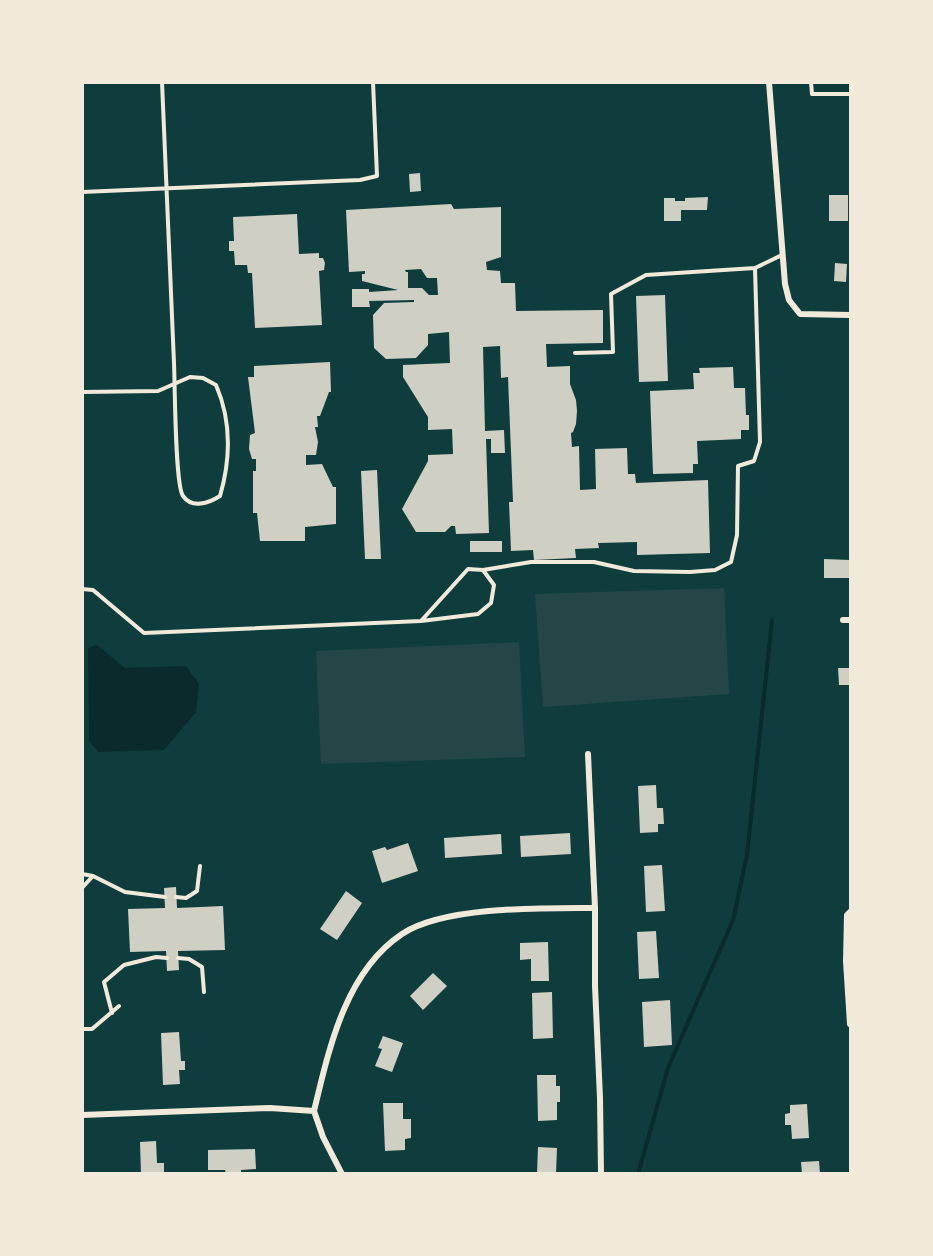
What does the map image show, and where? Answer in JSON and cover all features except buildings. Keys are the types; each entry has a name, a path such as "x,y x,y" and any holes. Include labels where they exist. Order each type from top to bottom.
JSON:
{"street":[{"path":"769,82 785,284 789,300 800,314 850,315"},
{"path":"588,754 595,908 601,1173"},
{"path":"342,1173 323,1137 314,1111 340,1016 361,978 389,944 404,933 437,920 477,912 595,908"},
{"path":"849,914 846,961 850,1024"},
{"path":"82,1115 270,1108 314,1111"}],"lane":[{"path":"82,392 159,391 175,384 190,377 203,378 216,385 223,402 230,437 227,471 220,496 209,503 192,504 184,499 179,490 175,384 166,189 162,82"},
{"path":"82,192 360,180 377,176 373,82"},
{"path":"811,82 812,94 850,94"},
{"path":"575,353 613,352 611,294 646,275 755,268 783,255"},
{"path":"421,621 468,569 483,570 531,562 594,562 634,571 690,572 715,570 731,562 737,536 738,466 754,461 760,442 755,268"},
{"path":"82,589 93,590 144,633 421,621 478,614 491,603 494,585 483,570"},
{"path":"176,897 186,898 197,891 200,866"},
{"path":"82,874 93,876 125,892 165,897"},
{"path":"82,888 93,876"},
{"path":"112,1013 104,982 124,965 156,957 167,958"},
{"path":"178,958 189,959 202,967 204,992"},
{"path":"82,1029 92,1029 119,1006"}],"shaded area":[{"path":"724,588 729,694 543,707 535,594"},
{"path":"519,642 525,757 321,764 316,651"},
{"path":"97,645 125,668 186,666 199,684 196,712 164,750 98,752 89,741 88,648"}],"waterway":[{"path":"638,1174 668,1068 733,920 747,855 772,620"}]}
